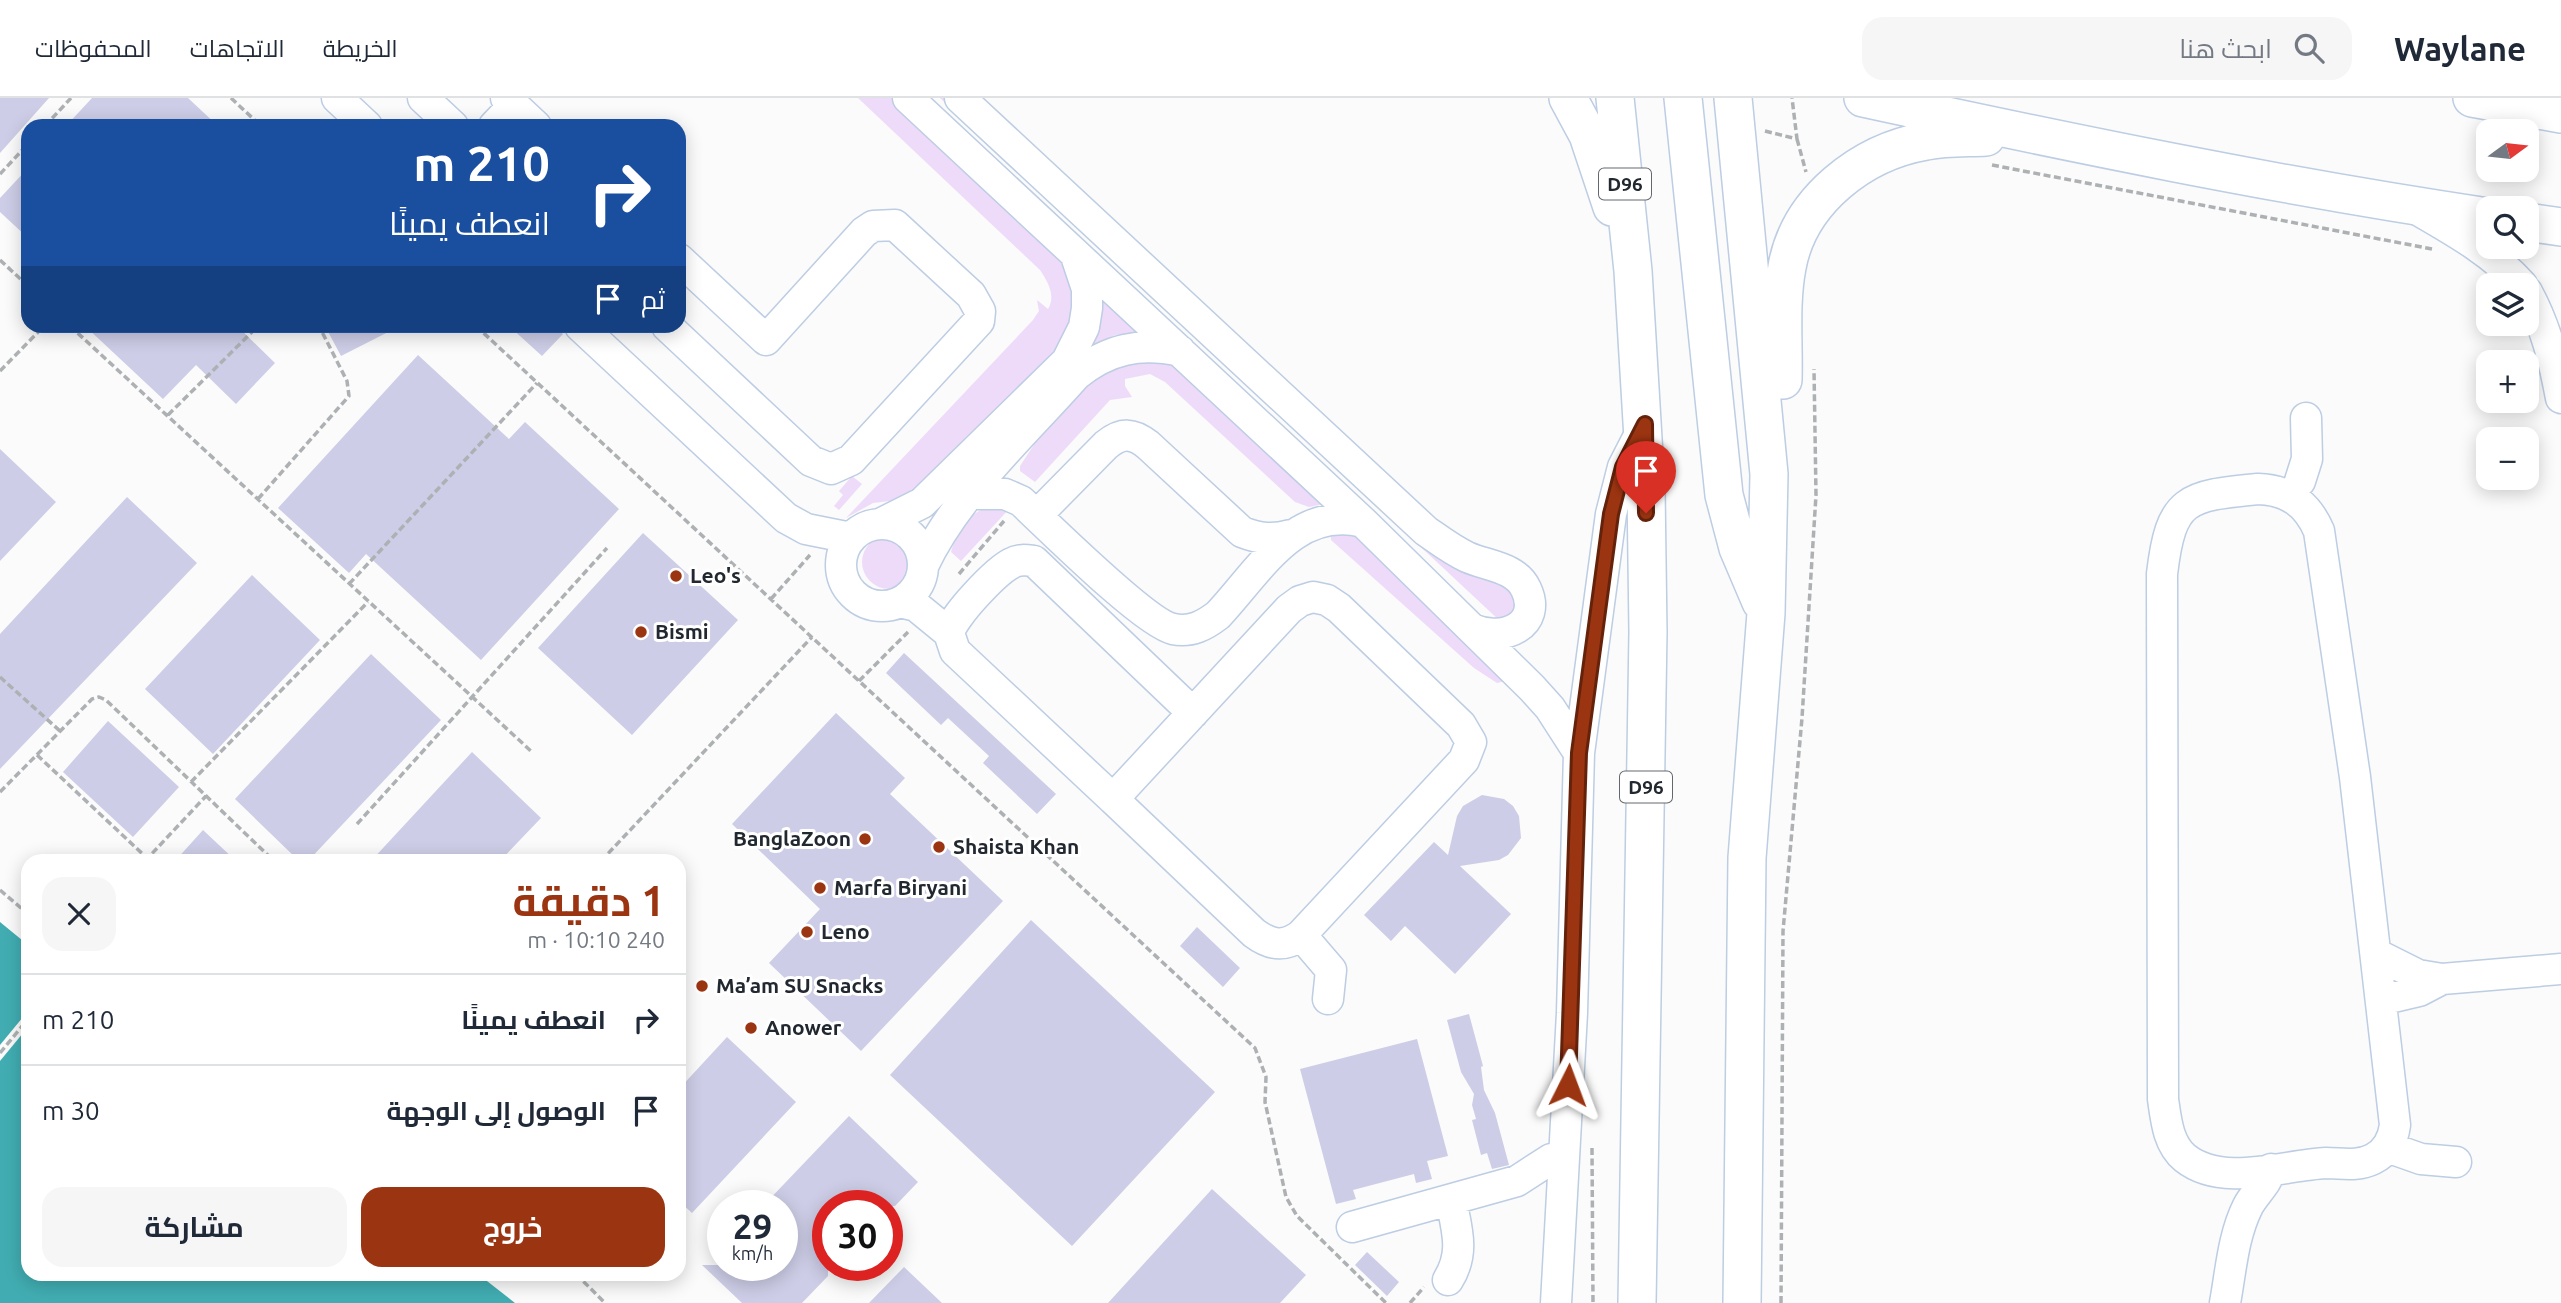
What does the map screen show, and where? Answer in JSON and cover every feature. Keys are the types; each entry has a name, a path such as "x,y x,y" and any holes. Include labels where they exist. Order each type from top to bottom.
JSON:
{"main road":[{"path":"1568,98 1588,135 1633,271"},
{"name":"D96","path":"1615,98 1645,424 1648,632 1637,1303"},
{"path":"1683,98 1724,495 1738,548 1766,612"},
{"path":"1733,98 1769,474 1766,612 1747,858 1742,1303"},
{"path":"1863,98 2036,136 2476,215"},
{"path":"2472,98 2561,114"},
{"path":"1769,474 1782,400 1783,296 1787,263 1798,232 1816,205 1838,180 1865,162 1895,149 1927,141 2036,136"},
{"path":"2539,224 2561,227"}],"street":[{"path":"337,98 360,119"},
{"path":"423,98 446,119"},
{"path":"908,98 1363,522 1550,709 1579,753"},
{"path":"960,98 1426,531 1465,556 1508,571 1520,579 1528,592 1529,606 1525,620 1514,631 1500,636 1486,635 1472,629"},
{"path":"505,110 523,119"},
{"path":"2409,205 2474,242 2511,273"},
{"path":"674,333 811,461 831,470 851,460 979,321 980,312 971,295 895,225 873,226 864,232 766,340 686,266"},
{"path":"880,524 922,503 1066,360 1084,327 1087,308 1082,270 1074,253"},
{"path":"2539,316 2546,330 2561,398"},
{"path":"588,333 786,518 840,537 880,524 891,525 911,536 918,544 922,572 953,625 955,651 1254,933 1273,944 1293,941 1301,935 1464,760 1471,742 1468,732 1339,608 1327,600 1313,597 1300,601 1289,609 1113,799"},
{"path":"900,602 917,587 946,523 1076,375 1093,360 1136,346 1180,351"},
{"path":"2300,481 2308,459 2306,418"},
{"path":"1556,1303 1572,1013 1579,753 1611,514 1623,467 1645,424"},
{"path":"1037,515 1106,444 1116,437 1128,435 1139,437 1149,445 1241,532 1257,538 1275,540 1291,535"},
{"path":"2239,486 2277,477 2300,481 2318,498 2321,510 2322,547 2356,777 2388,1087 2395,1125 2387,1147 2362,1163 2326,1163 2237,1173 2199,1167 2183,1157 2172,1142 2163,1099 2162,574 2156,533 2162,512 2169,502 2187,489 2197,486 2239,486 2274,490 2289,495 2313,516 2322,547"},
{"path":"970,494 1005,494 1021,501 1149,617 1176,630 1192,629 1218,615 1291,535 1307,524 1325,518 1345,517 1363,522"},
{"path":"840,537 844,581 850,590 867,604 878,606 900,602 916,606 953,625"},
{"path":"953,625 1005,568 1023,560 1034,561 1193,713"},
{"path":"1301,935 1331,970 1328,999"},
{"path":"2376,954 2418,975 2442,979 2561,969"},
{"path":"2381,1000 2406,995 2442,979"},
{"path":"2326,1163 2359,1152 2376,1137 2384,1116 2388,1087"},
{"path":"2387,1147 2421,1159 2456,1162"},
{"path":"1352,1227 1517,1181 1551,1159 1564,1157"},
{"path":"2225,1303 2236,1237 2249,1204 2267,1181 2271,1169"},
{"path":"2236,1237 2234,1205 2237,1173"},
{"path":"1517,1181 1549,1198 1562,1200"},
{"path":"1448,1280 1459,1259 1460,1247 1451,1200"}],"path":[{"path":"52,119 71,98"},
{"path":"231,98 254,119"},
{"path":"0,174 21,152"},
{"path":"1979,162 2436,251"},
{"path":"0,260 21,280"},
{"path":"0,371 37,333"},
{"path":"79,333 532,752"},
{"path":"167,415 251,333"},
{"path":"258,499 349,397 348,381 323,333"},
{"path":"483,333 1255,1048 1266,1077 1265,1102 1286,1197 1297,1216 1386,1303"},
{"path":"1781,1303 1783,931 1802,718 1816,495 1813,356"},
{"path":"349,584 537,383"},
{"path":"771,599 840,537"},
{"path":"357,824 607,548"},
{"path":"191,782 368,602"},
{"path":"608,854 812,637"},
{"path":"0,677 60,731"},
{"path":"0,792 92,699 103,698 267,854"},
{"path":"37,755 140,854"},
{"path":"152,854 206,796"},
{"path":"0,891 21,908"},
{"path":"0,1053 21,1028"},
{"path":"1592,1147 1593,1303"},
{"path":"583,1281 605,1303"},
{"path":"1413,1300 1419,1303"}],"shaded area":[{"path":"858,98 902,98 1076,266 1076,332 1033,381 967,436 914,491 890,501 873,503 846,518 1033,320 1039,311 1037,300 1048,309 1051,299 1048,284 1040,270"},
{"path":"940,98 957,98 1426,534 1516,582 1516,610 1509,618 1500,621"},
{"path":"1098,278 1153,332 1115,335 1098,344 935,516 931,513 1081,352"},
{"path":"1169,353 1324,504 1309,507 1295,502 1165,382 1150,374 1125,379 1125,386 1132,397 1110,400 1035,482 1020,471 1020,466 1056,411 1094,367"},
{"path":"852,476 862,484 839,510 834,506 843,495 839,491"},
{"path":"988,507 1010,508 961,561 951,552 956,537 974,514"},
{"path":"1347,522 1505,681 1497,683 1474,668 1331,540 1330,528"},
{"path":"889,535 908,543 916,562 908,581 889,589 870,581 862,562 870,543"}],"water":[{"path":"0,922 21,939 21,1281 487,1281 515,1303 0,1303"}],"pier":[{"path":"21,1020 21,1036 0,1061 0,1045"}],"building":[{"path":"0,98 49,98 30,119 21,119 21,129 0,153"},
{"path":"92,98 188,98 210,119 72,119"},
{"path":"21,176 21,232 0,212 0,198"},
{"path":"92,333 244,333 275,363 236,404 196,365 163,399"},
{"path":"329,333 386,333 341,356"},
{"path":"517,333 563,334 542,356"},
{"path":"418,355 509,439 525,422 619,509 481,660 366,554 349,573 278,508"},
{"path":"0,449 56,502 0,561"},
{"path":"127,497 197,563 0,769 0,634"},
{"path":"643,533 738,620 632,735 538,648"},
{"path":"252,575 320,640 213,754 145,689"},
{"path":"904,653 1056,794 1037,814 983,763 989,756 948,718 941,725 886,673"},
{"path":"371,654 441,720 315,854 292,854 235,799"},
{"path":"836,713 905,778 890,794 1003,901 861,1051 769,963 820,909 732,824"},
{"path":"108,721 179,787 133,837 63,772"},
{"path":"472,752 541,818 507,854 377,854"},
{"path":"1482,795 1504,799 1513,806 1519,816 1521,838 1508,855 1499,860 1460,866 1511,914 1455,974 1405,926 1391,941 1364,915 1434,842 1448,855 1457,816 1463,806"},
{"path":"203,830 229,854 181,854"},
{"path":"1031,920 1215,1092 1072,1246 890,1075"},
{"path":"1197,927 1240,968 1223,987 1180,946"},
{"path":"1469,1014 1483,1066 1484,1090 1495,1113 1509,1165 1492,1169 1487,1153 1481,1155 1472,1120 1476,1119 1472,1105 1474,1094 1461,1072 1447,1020"},
{"path":"727,1037 796,1102 714,1190 707,1190 707,1197 692,1213 686,1207 686,1081"},
{"path":"1417,1039 1448,1156 1427,1161 1432,1179 1416,1183 1414,1174 1353,1190 1356,1199 1336,1204 1300,1069"},
{"path":"849,1116 918,1182 903,1198 903,1190 812,1190 812,1281 823,1281 802,1303 742,1303 719,1281 798,1281 798,1190 778,1190"},
{"path":"1212,1189 1306,1275 1280,1303 1108,1303"},
{"path":"1367,1252 1399,1282 1387,1296 1355,1265"},
{"path":"903,1268 942,1303 869,1303 890,1281 903,1281"}],"place":[{"name":"Leo's","path":"676,576"},
{"name":"Bismi","path":"641,632"},
{"name":"BanglaZoon","path":"865,839"},
{"name":"Shaista Khan","path":"939,847"},
{"name":"Marfa Biryani","path":"820,888"},
{"name":"Leno","path":"807,932"},
{"name":"Ma’am SU Snacks","path":"702,986"},
{"name":"Anower","path":"751,1028"}],"route":[{"path":"1568,1085 1579,753 1611,514 1623,467 1645,424 1646,513"}]}
